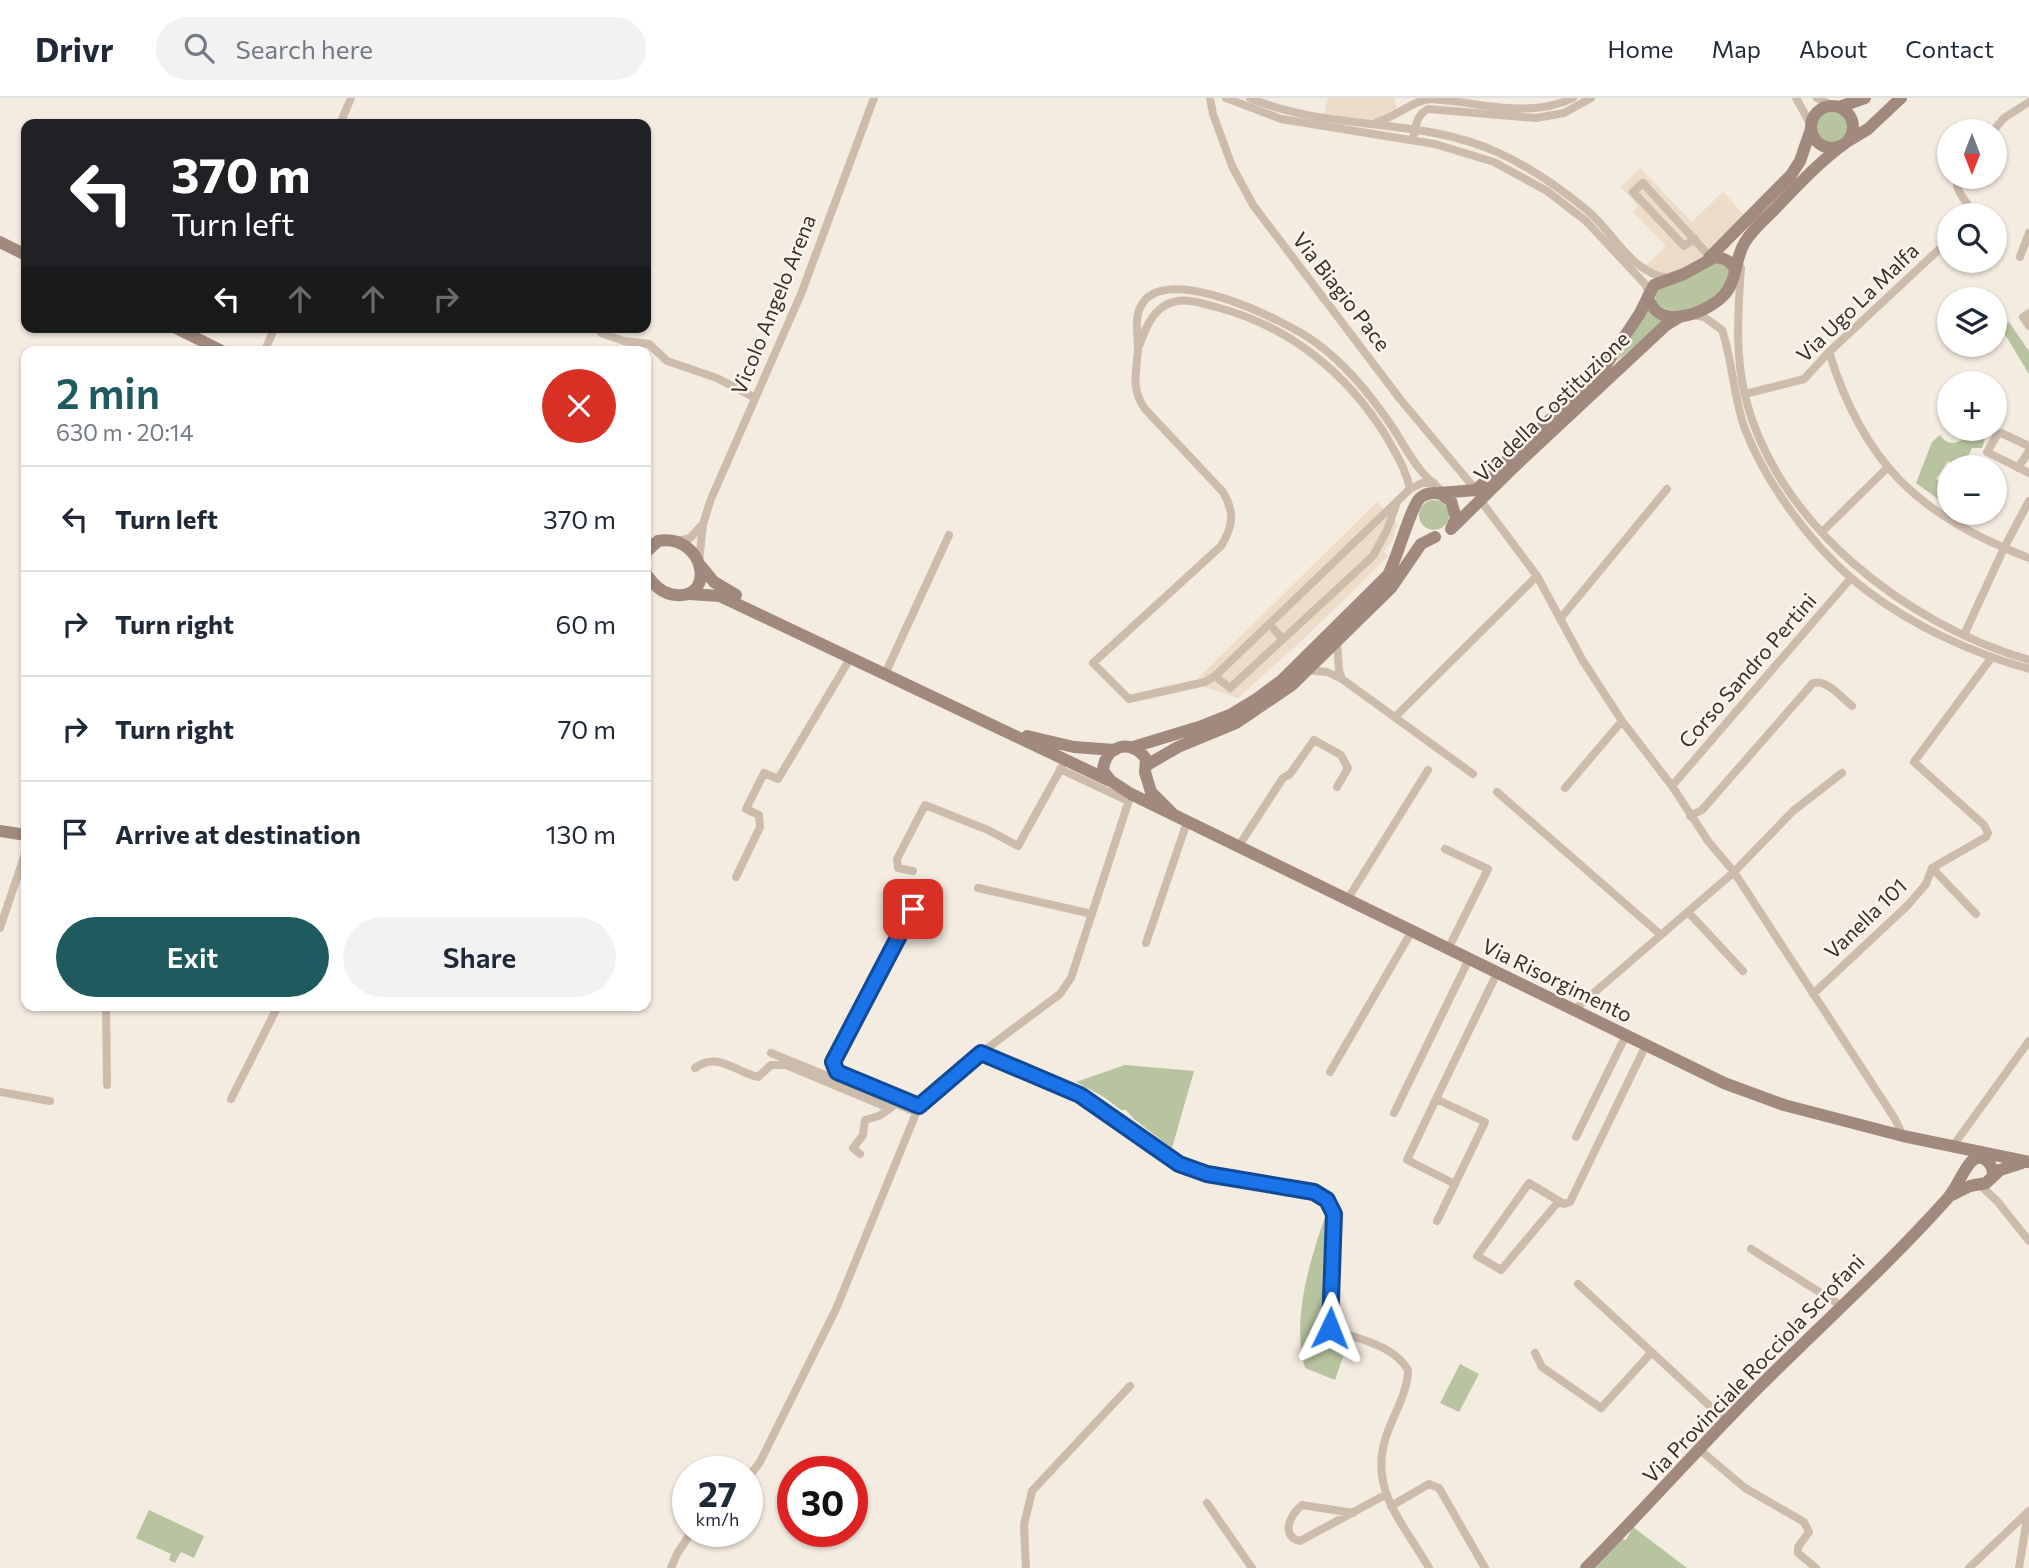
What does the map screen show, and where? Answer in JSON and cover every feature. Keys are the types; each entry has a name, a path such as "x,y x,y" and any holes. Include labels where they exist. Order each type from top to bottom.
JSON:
{"main road":[{"path":"1685,316 1666,316 1649,303 1649,294 1654,285 1684,274 1708,259 1791,175 1803,154 1814,116 1821,110 1865,98"},
{"path":"1811,127 1815,139 1823,146 1834,148 1868,129 1900,98"},
{"path":"1742,249 1751,233 1824,159 1846,142 1853,132 1853,122 1848,113 1836,107"},
{"path":"0,242 21,252"},
{"name":"Via della Costituzione","path":"1440,491 1478,496 1514,467 1666,325 1715,303 1725,295 1742,249"},
{"path":"1708,259 1714,257 1727,260 1732,264 1735,273"},
{"name":"Via della Costituzione","path":"1451,529 1478,496 1604,368 1640,313 1649,294"},
{"path":"186,333 213,346"},
{"path":"651,592 720,596 984,721 1062,765 1114,783 1132,782 1142,778 1146,769 1178,747 1236,723 1292,685 1391,588 1421,544 1451,529 1456,512 1440,491 1419,499 1411,510 1388,575 1282,680 1232,714 1175,736 1115,750 1060,745 984,721"},
{"path":"1411,510 1419,530 1435,537"},
{"path":"651,542 677,542 692,551 714,582 723,589 768,611 799,632"},
{"path":"690,593 700,580 700,564"},
{"path":"651,579 662,591"},
{"path":"1133,747 1143,754 1151,792 1173,814"},
{"path":"1115,750 1110,752 1104,762 1103,771 1129,797 1173,814"},
{"name":"Via Risorgimento","path":"1173,814 1724,1083 1761,1098 1903,1136 1947,1145 1981,1156 2027,1162"},
{"path":"0,831 21,834"},
{"path":"1947,1145 1967,1169 1970,1180 1979,1185"},
{"path":"1950,1197 1972,1161 1981,1156 1993,1167 1993,1177"},
{"path":"1950,1197 1970,1186 1989,1182 2008,1166 2027,1162"},
{"name":"Via Provinciale Rocciola Scrofani","path":"1586,1568 1726,1421 1950,1197"}],"street":[{"path":"342,119 351,98"},
{"name":"Vicolo Angelo Arena","path":"700,564 703,524 710,499 801,294 874,98"},
{"name":"Via Biagio Pace","path":"1210,98 1232,166 1253,205 1537,576 1583,661 1622,721 1734,872 1895,1119 1903,1136"},
{"path":"1226,98 1287,121 1413,140 1475,155 1511,170 1547,191 1586,221 1645,284 1649,294"},
{"path":"1250,98 1306,115 1420,130 1480,145 1516,161 1553,183 1591,214 1642,269 1668,278"},
{"path":"1368,125 1429,99 1527,108 1553,106 1573,98"},
{"path":"1418,118 1423,111 1431,109 1520,118 1544,117 1564,113 1591,98"},
{"path":"1796,98 1811,127"},
{"path":"1817,98 1836,107"},
{"path":"2003,119 2029,102"},
{"path":"1395,138 1403,111"},
{"path":"1403,111 1415,112 1420,130"},
{"path":"1413,140 1420,130"},
{"path":"1547,191 1553,183"},
{"path":"1695,239 1684,246 1633,192 1643,183 1695,239 1708,259"},
{"path":"2020,257 2029,233"},
{"path":"1742,249 1739,333 1740,369 1745,394 1753,424 1771,464 1793,497 1858,568 1882,586 1931,618 1964,635 1994,649 2029,660"},
{"name":"Via Ugo La Malfa","path":"1745,394 1804,379 1829,352 1937,251"},
{"path":"1735,273 1740,289"},
{"path":"1162,290 1190,291 1256,310 1314,341 1344,366 1376,403 1422,472 1440,491 1422,483 1408,491 1215,676 1205,682 1129,699 1093,663 1221,546 1232,521 1229,502 1223,492 1140,402 1134,382 1140,307 1152,294 1162,290"},
{"path":"1138,349 1154,314 1178,300 1195,301 1228,310 1284,335 1326,363 1359,398 1405,468 1411,510"},
{"path":"2029,313 2023,317 2029,326"},
{"path":"1685,316 1704,317 1722,330 1739,333"},
{"path":"1722,330 1744,426 1763,468 1802,526 1866,591 1926,627 1992,657 2029,669"},
{"path":"604,333 624,341 649,344 667,361 717,378 755,398"},
{"path":"1829,352 1839,383 1863,435 1887,468 1914,495 1940,513 2004,548 2029,558"},
{"path":"2018,468 2029,449 2001,433 1997,435 1987,452 2018,468 2029,473"},
{"path":"1822,531 1887,468"},
{"path":"1560,620 1667,489"},
{"path":"1964,635 2029,501"},
{"path":"1215,676 1230,688 1373,555 1383,540 1397,503"},
{"path":"1397,503 1411,510"},
{"path":"677,542 696,534 703,524"},
{"path":"885,674 949,535"},
{"path":"1395,717 1537,576"},
{"name":"Corso Sandro Pertini","path":"1672,786 1851,578"},
{"path":"1269,624 1283,639"},
{"path":"1337,641 1342,679"},
{"path":"736,877 760,827 759,815 746,809 765,773 778,779 851,657"},
{"name":"Vanella 101","path":"1813,994 1908,905 1926,884 1932,868 1988,833 1984,825 1914,762 1992,657"},
{"path":"1307,670 1327,672 1342,679 1473,774"},
{"path":"1690,816 1702,810 1812,683 1825,683 1852,705"},
{"path":"1565,788 1622,721"},
{"path":"1238,847 1283,778 1290,774 1314,740 1341,755 1348,768 1337,787"},
{"path":"763,1456 836,1308 918,1109 981,1053 1060,994 1071,978 1129,797 1062,765 1018,846 988,830 925,805 897,859 898,868 913,871"},
{"path":"1347,900 1428,770"},
{"path":"1574,1010 1734,872 1793,811 1842,773"},
{"path":"1497,792 1661,935"},
{"path":"1146,943 1187,822"},
{"path":"1445,849 1488,869 1448,949"},
{"path":"0,928 21,866"},
{"path":"1932,868 1976,914"},
{"path":"918,1109 837,1072 833,1062 924,887"},
{"path":"978,888 1092,914"},
{"path":"1688,912 1744,971"},
{"path":"1330,1072 1412,932"},
{"path":"1394,1113 1469,959"},
{"path":"1455,1184 1407,1160 1497,973"},
{"path":"106,1011 107,1085"},
{"path":"232,1099 276,1011"},
{"path":"1576,1137 1626,1035"},
{"path":"1947,1145 2029,1041"},
{"path":"1559,1201 1501,1270 1477,1256 1530,1183 1564,1204 1570,1202 1646,1045"},
{"path":"771,1053 893,1107"},
{"path":"981,1053 1080,1095 1179,1164 1207,1174 1314,1192 1327,1200 1334,1214 1330,1328 1383,1348 1396,1355 1408,1370 1406,1384 1383,1442 1380,1475 1385,1495 1429,1568"},
{"path":"695,1068 704,1061 719,1061 758,1077 771,1065 786,1065 893,1107 918,1109"},
{"path":"0,1092 50,1101"},
{"path":"1436,1099 1485,1122 1437,1222"},
{"path":"860,1154 853,1147 863,1135 865,1120 879,1116 893,1107"},
{"path":"1993,1177 1997,1201"},
{"path":"1979,1185 1997,1201 2029,1241"},
{"path":"1751,1249 1840,1306"},
{"path":"1578,1284 1726,1421"},
{"path":"1535,1353 1542,1367 1601,1408 1651,1353"},
{"path":"1026,1568 1024,1525 1032,1491 1130,1386"},
{"path":"1700,1450 1745,1488 1804,1522 1809,1532 1798,1547 1798,1553 1816,1568"},
{"path":"1391,1506 1429,1484 1439,1488 1485,1568"},
{"path":"1353,1513 1302,1505 1297,1508 1288,1527 1289,1533 1300,1541 1353,1513 1385,1495"},
{"path":"1207,1503 1252,1568"},
{"path":"1969,1568 2029,1512"},
{"path":"2019,1568 2029,1512"},
{"path":"671,1568 682,1547"}],"green space":[{"path":"1833,109 1845,114 1850,126 1845,138 1833,143 1821,138 1816,126 1821,114"},
{"path":"1714,262 1726,266 1729,274 1725,285 1715,295 1686,310 1670,310 1656,303 1655,292 1658,286 1684,280"},
{"path":"1648,310 1664,321 1617,361"},
{"path":"2009,322 2029,351 2029,374 2007,338"},
{"path":"1937,438 1937,441 1984,441 1982,448 1972,448 1969,455 1937,455 1937,498 1916,483 1932,442"},
{"path":"1434,500 1445,504 1449,515 1445,526 1434,530 1423,526 1419,515 1423,504"},
{"path":"1125,1065 1194,1071 1172,1148 1126,1110 1121,1110 1076,1082"},
{"path":"1326,1214 1323,1336 1336,1340 1337,1348 1345,1351 1335,1380 1305,1368 1301,1349 1304,1290"},
{"path":"1460,1364 1479,1374 1459,1412 1440,1403"},
{"path":"149,1510 204,1536 194,1558 181,1552 175,1563 169,1560 171,1554 136,1538"},
{"path":"1633,1527 1687,1568 1590,1568 1620,1539 1626,1540"}],"shaded area":[{"path":"1328,98 1395,98 1397,116 1379,122 1324,118"},
{"path":"1640,168 1692,222 1723,192 1749,220 1722,247 1676,277 1642,269 1666,246 1633,212 1638,206 1621,187"},
{"path":"1377,502 1397,523 1392,541 1384,551 1388,556 1310,633 1238,698 1207,688 1201,683 1198,678"}],"route":[{"path":"913,909 833,1062 837,1072 919,1106 981,1053 1080,1095 1174,1162 1207,1174 1314,1192 1327,1200 1334,1214 1330,1328"}]}
